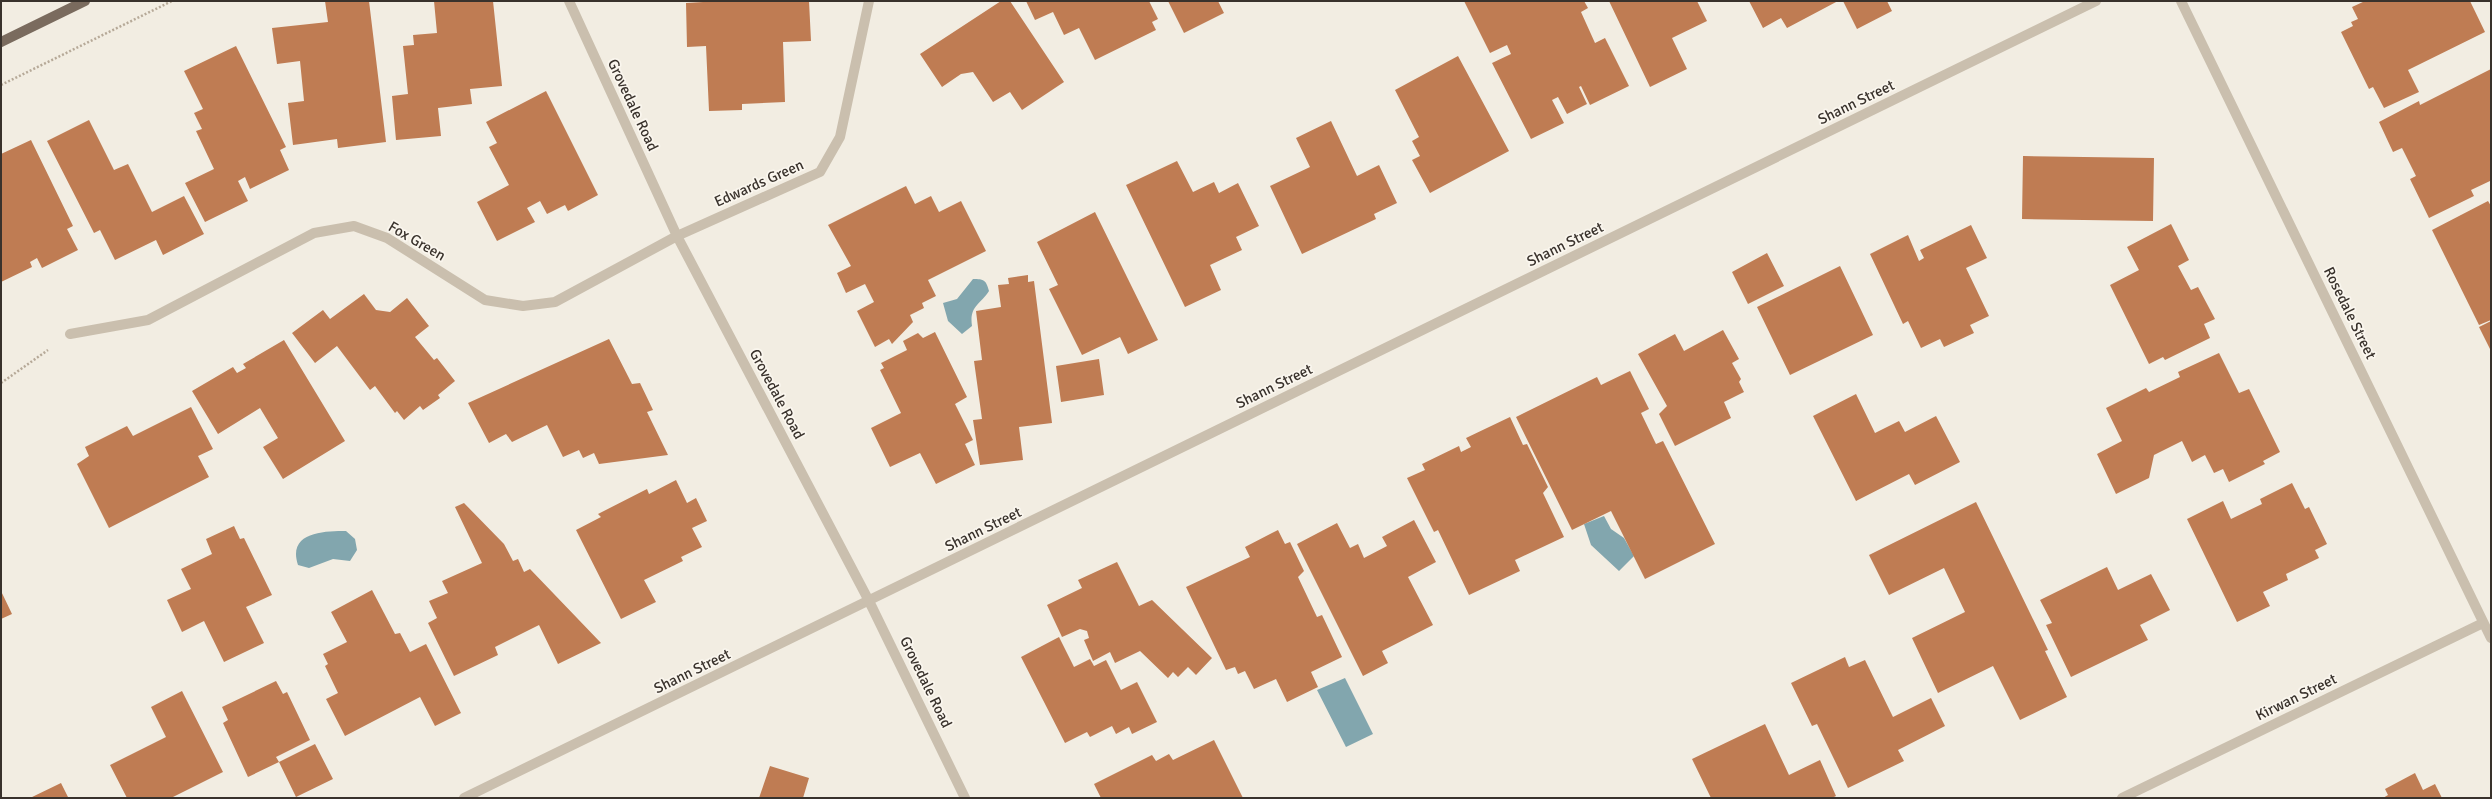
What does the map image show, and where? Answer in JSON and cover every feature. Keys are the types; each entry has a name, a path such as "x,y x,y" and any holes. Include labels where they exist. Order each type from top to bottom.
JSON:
{"main road":[{"path":"1,42 85,1"}],"street":[{"name":"Grovedale Road","path":"569,1 677,236 869,601 966,798"},
{"name":"Edwards Green","path":"677,236 820,172 840,137 869,1"},
{"name":"Shann Street","path":"464,798 2096,1"},
{"name":"Rosedale Street","path":"2181,1 2491,638"},
{"name":"Fox Green","path":"70,334 148,320 314,233 354,226 386,238 485,300 523,306 555,302 677,236"},
{"name":"Kirwan Street","path":"2122,798 2483,622"}],"path":[{"path":"1,85 172,1"},
{"path":"1,383 70,334"}],"water":[{"path":"973,279 980,279 984,281 987,284 989,291 976,306 972,314 972,326 962,334 948,321 943,303 957,299"},
{"path":"1604,516 1611,529 1624,538 1634,556 1619,571 1591,545 1584,524"},
{"path":"346,531 355,539 357,550 350,561 333,559 309,568 298,565 296,554 298,546 303,540 318,533"},
{"path":"1345,678 1373,734 1346,747 1317,690"}],"building":[{"path":"325,1 369,1 386,142 338,148 337,139 293,145 288,103 304,101 300,61 277,64 272,28 328,22"},
{"path":"434,1 493,1 502,86 470,89 472,104 438,108 441,136 396,140 392,96 408,94 403,46 414,45 413,35 437,33"},
{"path":"720,1 809,1 811,41 783,42 785,102 742,104 742,110 709,111 706,46 687,47 686,3"},
{"path":"1001,1 1010,1 1064,82 1022,110 1010,92 993,102 973,72 961,74 942,87 920,54"},
{"path":"1026,1 1149,1 1158,19 1152,22 1156,30 1095,60 1079,28 1064,35 1053,12 1035,20"},
{"path":"1168,1 1218,1 1224,13 1184,33"},
{"path":"1464,1 1584,1 1588,8 1581,12 1595,43 1605,38 1629,86 1590,105 1581,86 1579,87 1587,104 1567,114 1558,97 1552,100 1564,123 1531,139 1492,63 1511,54 1507,45 1490,53"},
{"path":"1609,1 1697,1 1707,21 1672,38 1687,69 1650,87"},
{"path":"1749,1 1838,1 1787,28 1781,18 1763,28"},
{"path":"1843,1 1887,1 1892,11 1857,29"},
{"path":"2365,1 2470,1 2485,32 2408,70 2419,92 2384,108 2373,87 2369,89 2341,32 2353,26 2351,22 2358,19 2352,7"},
{"path":"236,46 286,147 280,150 289,170 250,189 245,177 238,181 248,201 205,222 185,183 214,169 196,131 202,129 194,113 203,109 184,71"},
{"path":"1458,56 1509,151 1430,193 1412,160 1420,156 1412,141 1419,137 1395,90"},
{"path":"2491,69 2491,184 2490,181 2471,190 2474,196 2429,218 2410,179 2416,176 2402,148 2393,152 2379,122 2419,101 2420,105"},
{"path":"546,91 598,195 568,211 565,205 547,214 540,201 527,208 535,222 497,241 477,202 509,185 489,147 497,143 486,122"},
{"path":"89,120 114,170 128,164 152,212 184,196 204,234 163,255 156,240 115,260 100,230 94,233 47,141"},
{"path":"1331,121 1357,176 1379,165 1397,203 1374,214 1376,219 1302,254 1270,186 1310,167 1296,138"},
{"path":"31,140 73,226 67,229 78,250 42,268 37,258 30,262 32,267 1,282 1,154"},
{"path":"2023,156 2154,158 2153,221 2022,219"},
{"path":"1177,161 1193,192 1214,182 1219,193 1238,183 1259,226 1236,237 1242,250 1210,265 1221,290 1185,307 1126,185"},
{"path":"906,186 915,204 931,196 939,212 961,201 986,251 928,280 936,296 922,303 924,308 910,315 913,322 892,344 889,339 875,347 857,311 874,302 865,284 846,293 837,273 851,266 828,225"},
{"path":"2488,201 2491,206 2491,320 2479,325 2432,230"},
{"path":"1095,212 1158,340 1128,354 1120,337 1082,355 1049,289 1058,285 1037,242"},
{"path":"2171,224 2189,260 2178,266 2191,290 2198,287 2215,319 2204,324 2210,338 2165,360 2163,357 2149,364 2110,285 2139,270 2127,247"},
{"path":"1971,225 1987,258 1966,268 1989,316 1970,325 1974,333 1944,347 1940,339 1921,348 1908,321 1903,324 1870,254 1908,235 1919,261 1924,258 1920,250"},
{"path":"1767,253 1784,286 1748,304 1732,272"},
{"path":"1840,266 1873,335 1790,375 1757,307"},
{"path":"1028,275 1028,282 1034,281 1052,423 1019,427 1023,460 980,465 973,420 982,419 974,361 982,360 976,311 1001,307 998,285 1009,284 1008,278"},
{"path":"364,294 376,310 390,312 407,298 429,326 415,337 434,360 437,358 455,381 438,395 440,398 423,410 420,406 404,420 397,411 395,413 375,386 370,390 337,346 315,363 292,333 323,310 330,319"},
{"path":"2491,321 2491,351 2479,327"},
{"path":"1723,330 1739,359 1732,363 1741,379 1739,382 1744,392 1724,402 1731,418 1675,446 1659,414 1667,406 1638,354 1675,334 1684,351"},
{"path":"935,332 967,397 955,404 973,440 965,444 975,465 936,484 920,453 890,467 871,428 901,413 880,370 884,368 881,363 907,350 903,341 918,333 923,338"},
{"path":"609,339 632,384 640,383 653,410 647,412 668,455 599,464 594,453 583,458 579,450 563,457 547,425 512,442 506,434 489,443 468,403"},
{"path":"284,340 345,441 283,479 263,447 278,438 260,408 218,434 192,391 233,367 237,373 246,368 243,364"},
{"path":"2219,353 2239,393 2249,389 2280,452 2263,461 2265,464 2229,482 2223,469 2214,473 2205,455 2192,462 2182,441 2154,455 2149,478 2116,494 2097,454 2122,441 2106,408 2146,388 2149,392 2180,377 2178,372"},
{"path":"1099,359 1104,395 1061,402 1056,366"},
{"path":"1630,371 1649,409 1641,413 1656,444 1663,441 1715,544 1645,579 1611,511 1572,530 1516,417 1597,377 1601,385"},
{"path":"1856,394 1875,433 1899,421 1905,432 1936,416 1960,462 1915,485 1909,474 1856,501 1813,416"},
{"path":"191,407 213,449 198,456 209,477 109,528 77,464 89,456 85,447 127,426 133,436"},
{"path":"1510,417 1523,445 1527,444 1548,487 1543,493 1564,537 1515,560 1520,571 1469,595 1438,530 1434,532 1407,478 1425,470 1422,464 1459,446 1461,452 1471,447 1466,438"},
{"path":"676,480 687,503 696,498 707,521 692,528 702,547 681,557 683,561 644,580 656,602 621,619 576,530 601,517 598,514 647,489 649,494"},
{"path":"2292,483 2305,509 2309,507 2327,544 2315,550 2319,558 2286,574 2288,580 2263,592 2270,606 2237,622 2187,519 2223,501 2231,519 2262,504 2260,499"},
{"path":"1976,502 2048,650 2045,651 2067,697 2020,720 1993,666 1938,693 1912,638 1965,612 1944,568 1889,595 1869,555"},
{"path":"464,503 504,544 513,561 518,559 524,572 530,569 601,643 558,664 539,625 495,647 498,655 454,676 428,623 437,618 429,601 448,593 442,581 482,563 455,507"},
{"path":"1414,520 1436,562 1408,577 1433,625 1382,651 1388,663 1363,676 1297,544 1337,523 1350,548 1358,544 1364,558 1387,546 1382,537"},
{"path":"234,526 240,539 244,538 272,595 246,607 264,643 224,662 204,621 182,632 167,600 191,589 181,569 212,554 206,539"},
{"path":"1278,530 1285,544 1290,542 1304,571 1298,577 1317,617 1322,615 1342,657 1311,672 1318,687 1287,702 1276,679 1254,689 1245,671 1238,674 1235,667 1226,670 1186,587 1250,557 1245,547"},
{"path":"1117,562 1139,606 1152,600 1212,658 1196,675 1188,667 1178,677 1173,672 1168,678 1140,651 1115,663 1110,652 1093,661 1084,640 1089,638 1087,631 1080,629 1062,637 1047,605 1082,588 1078,580"},
{"path":"2107,567 2118,590 2151,574 2170,610 2140,625 2148,640 2071,677 2046,625 2052,623 2040,600"},
{"path":"372,590 395,634 400,633 410,652 426,644 461,713 435,726 420,697 345,736 326,699 338,693 325,666 328,664 323,654 347,642 331,612"},
{"path":"1,591 12,614 1,619"},
{"path":"1059,637 1074,667 1090,659 1094,666 1106,660 1121,690 1137,682 1157,722 1132,734 1129,727 1116,734 1112,726 1090,737 1087,732 1065,743 1021,657"},
{"path":"1845,657 1849,667 1865,660 1893,717 1931,698 1945,726 1898,750 1904,761 1848,788 1817,724 1812,726 1791,683"},
{"path":"276,681 283,694 287,692 310,740 276,757 279,762 248,777 223,723 228,720 222,707"},
{"path":"182,691 223,772 171,798 127,798 110,765 166,737 151,707"},
{"path":"1765,724 1789,775 1820,760 1836,796 1832,798 1711,798 1692,759"},
{"path":"1214,740 1243,798 1101,798 1094,784 1152,755 1156,761 1169,754 1173,760"},
{"path":"315,744 333,779 296,797 279,762"},
{"path":"770,766 809,778 803,798 759,798"},
{"path":"2415,773 2423,790 2435,784 2442,798 2383,798 2388,795 2385,789"},
{"path":"61,783 68,797 73,798 30,798"}]}
